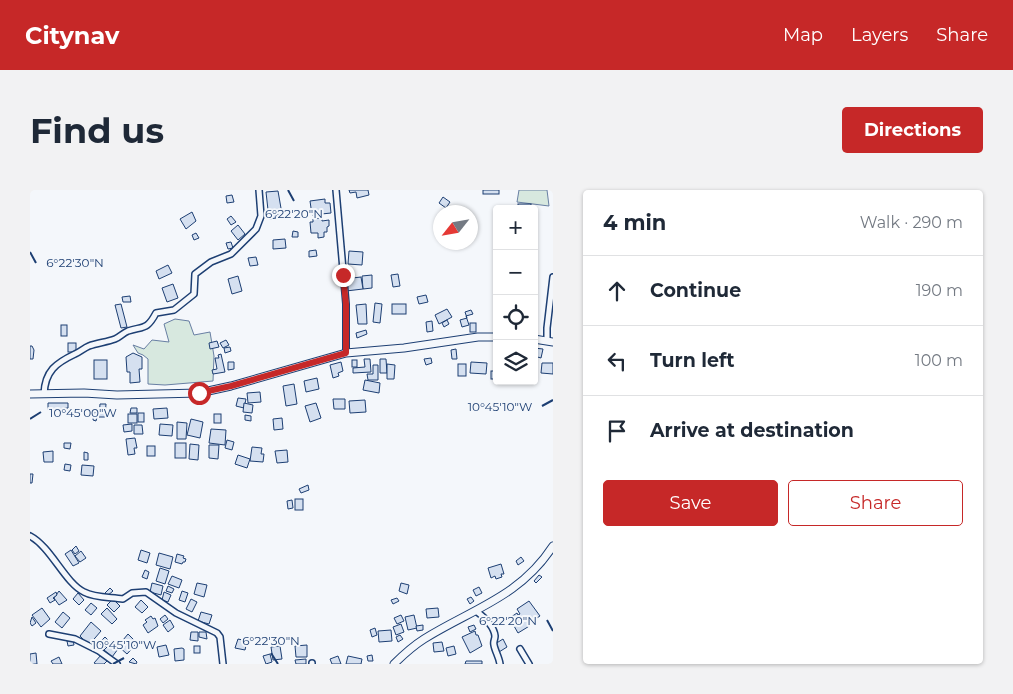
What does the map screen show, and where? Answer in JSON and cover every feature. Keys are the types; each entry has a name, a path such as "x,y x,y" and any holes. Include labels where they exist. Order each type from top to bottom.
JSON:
{"main road":[{"path":"30,394 84,393 117,395 199,393 231,386 346,353 404,348 478,336 493,337"},
{"path":"394,664 422,640 502,597 520,584 530,575 553,546"}],"street":[{"path":"44,394 44,382 63,358 77,353 88,346 116,338 130,330 148,326 156,313 174,310 194,294 195,274 211,262 231,254 256,229 261,216 259,190"},
{"path":"336,190 346,304 346,353"},
{"path":"550,341 547,328 553,277"},
{"path":"30,536 40,543 76,586 85,593 123,599 132,593 146,592 176,613 217,633 220,637 223,664"},
{"path":"476,611 492,627 495,635 494,644 500,664"},
{"path":"49,634 75,638 99,651 117,664"},
{"path":"520,649 528,664"}],"shaded area":[{"path":"519,190 547,190 549,206 517,202"},
{"path":"175,319 189,321 194,335 210,332 214,356 213,381 165,385 148,384 148,359 138,353 133,345 144,349 152,340 169,342 164,324"}],"building":[{"path":"349,190 368,190 369,195 357,198 356,192 350,193"},
{"path":"483,190 499,190 499,194 483,194"},
{"path":"278,191 282,214 276,215 276,218 269,219 266,192"},
{"path":"232,195 234,202 227,203 226,196"},
{"path":"443,197 450,202 448,205 439,203"},
{"path":"325,199 325,203 330,203 331,213 312,215 310,201"},
{"path":"192,212 196,221 186,229 180,219"},
{"path":"231,216 236,222 231,225 227,219"},
{"path":"322,218 322,221 329,220 329,226 327,227 327,232 324,232 324,237 318,238 318,233 311,233 310,222 313,222 313,219"},
{"path":"238,225 245,234 238,240 231,231"},
{"path":"293,231 298,232 298,237 292,237"},
{"path":"196,233 199,238 194,240 192,235"},
{"path":"285,239 286,248 273,249 273,240"},
{"path":"231,242 233,248 228,249 226,243"},
{"path":"316,250 317,256 309,257 309,251"},
{"path":"349,251 363,252 362,265 348,264"},
{"path":"256,257 258,265 250,266 248,258"},
{"path":"168,265 172,273 159,279 156,271"},
{"path":"398,274 400,286 393,287 391,275"},
{"path":"372,275 372,288 363,289 362,276"},
{"path":"238,276 242,291 232,294 228,279"},
{"path":"361,277 363,289 346,291 344,279"},
{"path":"173,284 178,298 167,302 162,288"},
{"path":"426,295 428,302 419,304 417,297"},
{"path":"130,296 131,302 123,302 122,297"},
{"path":"375,303 382,304 380,323 373,322"},
{"path":"121,304 127,327 121,328 115,305"},
{"path":"366,304 367,324 358,324 356,305"},
{"path":"392,304 406,304 406,314 392,314"},
{"path":"447,309 452,317 439,324 435,315"},
{"path":"471,310 473,314 466,316 465,312"},
{"path":"467,318 469,325 462,327 460,320"},
{"path":"447,320 449,324 444,327 442,323"},
{"path":"432,321 433,331 427,332 426,322"},
{"path":"470,323 476,323 476,332 470,332"},
{"path":"61,325 67,325 67,336 61,336"},
{"path":"366,330 367,334 357,338 356,333"},
{"path":"226,340 229,345 223,348 220,343"},
{"path":"217,341 219,347 210,349 209,343"},
{"path":"68,343 76,343 76,352 68,352"},
{"path":"30,346 34,350 33,359 30,359"},
{"path":"230,347 231,351 225,353 224,348"},
{"path":"538,348 543,349 541,358 538,357"},
{"path":"456,349 457,359 452,359 451,350"},
{"path":"133,353 142,357 142,369 139,369 140,382 130,383 130,372 127,372 126,357"},
{"path":"221,354 225,372 213,374 212,370 217,369 215,358 219,358 218,355"},
{"path":"431,358 432,363 426,365 424,359"},
{"path":"364,359 370,359 371,372 353,373 353,368 365,367"},
{"path":"380,359 386,359 387,373 380,373"},
{"path":"94,360 107,360 107,379 94,379"},
{"path":"352,360 357,360 357,367 352,367"},
{"path":"228,362 234,362 234,369 228,370"},
{"path":"341,362 343,371 338,373 339,376 333,378 330,365"},
{"path":"471,362 487,363 486,374 470,373"},
{"path":"542,363 553,363 553,374 541,373"},
{"path":"387,364 395,365 394,379 387,379"},
{"path":"458,364 466,364 466,376 458,376"},
{"path":"373,365 378,365 378,380 368,380 367,374 373,374"},
{"path":"491,371 493,371 493,379 491,379"},
{"path":"317,378 319,389 306,392 304,381"},
{"path":"365,380 380,383 379,393 363,390"},
{"path":"294,384 297,404 286,406 283,386"},
{"path":"260,392 261,402 248,403 247,393"},
{"path":"238,398 246,399 244,408 236,406"},
{"path":"333,399 345,399 345,409 334,409"},
{"path":"365,400 366,412 350,413 349,401"},
{"path":"48,403 68,403 68,408 48,410"},
{"path":"244,403 253,405 252,413 243,412"},
{"path":"316,403 321,418 310,422 305,406"},
{"path":"100,404 106,404 105,417 99,417"},
{"path":"131,408 137,408 137,413 130,413"},
{"path":"167,408 168,418 154,419 153,409"},
{"path":"94,412 98,413 96,421 93,420"},
{"path":"138,413 144,413 144,422 138,422"},
{"path":"128,414 137,414 137,423 128,423"},
{"path":"214,414 221,414 221,423 214,423"},
{"path":"245,415 251,416 251,421 245,420"},
{"path":"282,418 283,429 274,430 273,419"},
{"path":"191,419 203,422 200,438 187,435"},
{"path":"177,422 187,423 186,439 177,439"},
{"path":"132,424 132,431 124,432 123,425"},
{"path":"160,424 173,425 172,436 159,435"},
{"path":"134,425 142,425 143,434 134,434"},
{"path":"211,429 226,430 225,445 209,443"},
{"path":"135,438 137,448 134,448 135,454 128,455 126,439"},
{"path":"227,440 234,442 232,450 225,448"},
{"path":"64,443 71,443 70,449 64,448"},
{"path":"175,443 186,443 186,458 175,458"},
{"path":"190,444 199,445 198,460 189,459"},
{"path":"209,445 219,445 218,459 209,458"},
{"path":"147,446 155,446 155,456 147,456"},
{"path":"252,447 262,448 261,454 264,454 263,462 250,461"},
{"path":"287,450 288,462 277,463 275,451"},
{"path":"53,451 53,462 44,462 43,452"},
{"path":"84,452 88,453 88,460 84,460"},
{"path":"238,455 250,459 247,468 235,464"},
{"path":"65,464 71,465 70,471 64,470"},
{"path":"82,465 94,466 93,476 81,475"},
{"path":"30,474 33,474 32,483 30,483"},
{"path":"308,485 309,490 301,493 299,489"},
{"path":"295,499 303,499 303,510 295,510"},
{"path":"292,500 293,508 288,509 287,501"},
{"path":"76,546 79,551 75,554 72,550"},
{"path":"71,550 79,563 73,566 65,554"},
{"path":"141,550 150,553 147,563 138,560"},
{"path":"81,551 86,558 80,562 75,556"},
{"path":"159,553 173,557 170,569 156,565"},
{"path":"177,554 184,556 185,562 182,564 175,562"},
{"path":"521,557 524,561 518,565 516,561"},
{"path":"501,564 504,574 501,574 502,577 496,579 495,576 491,578 488,568"},
{"path":"160,568 169,571 165,584 156,581"},
{"path":"145,570 149,572 147,579 142,577"},
{"path":"539,575 542,577 536,583 534,581"},
{"path":"172,576 182,580 179,588 168,584"},
{"path":"152,583 163,586 161,595 150,592"},
{"path":"197,583 207,585 204,597 194,594"},
{"path":"401,583 409,585 407,594 399,591"},
{"path":"168,586 174,589 172,593 166,591"},
{"path":"479,587 482,593 476,596 473,590"},
{"path":"110,588 113,591 107,596 105,593"},
{"path":"59,591 67,600 59,605 54,598"},
{"path":"182,591 188,593 185,602 179,600"},
{"path":"56,592 57,595 53,598 55,600 50,603 47,598"},
{"path":"164,592 171,595 168,602 162,600"},
{"path":"78,593 84,600 79,605 73,599"},
{"path":"471,597 474,601 470,604 467,599"},
{"path":"397,598 399,601 393,604 391,600"},
{"path":"113,599 120,606 114,612 107,605"},
{"path":"191,599 197,602 192,612 186,609"},
{"path":"141,600 148,607 142,613 135,607"},
{"path":"529,601 540,616 529,623 531,625 518,633 511,617 517,613 518,615 520,614 517,609"},
{"path":"91,603 97,608 91,615 85,610"},
{"path":"42,608 50,619 41,627 32,615"},
{"path":"107,608 117,619 112,624 101,614"},
{"path":"438,608 439,617 427,618 426,609"},
{"path":"63,612 70,618 62,628 55,622"},
{"path":"201,612 212,615 209,624 198,621"},
{"path":"165,615 168,619 163,623 160,619"},
{"path":"401,615 404,621 397,624 394,618"},
{"path":"414,615 417,628 408,630 405,617"},
{"path":"151,616 153,619 155,618 158,626 148,633 143,625 147,622 145,620"},
{"path":"32,617 36,623 32,626 30,623"},
{"path":"170,620 174,627 168,632 163,625"},
{"path":"91,622 101,631 89,645 80,636"},
{"path":"401,624 404,632 396,635 393,627"},
{"path":"423,625 423,630 417,631 416,626"},
{"path":"474,625 476,629 470,632 468,627"},
{"path":"375,628 377,635 372,637 370,630"},
{"path":"391,630 392,641 379,642 378,631"},
{"path":"475,631 482,646 470,653 462,637"},
{"path":"191,632 198,632 198,641 190,640"},
{"path":"199,632 206,632 207,639 199,637"},
{"path":"128,634 137,643 127,654 118,646"},
{"path":"400,635 403,639 398,642 396,637"},
{"path":"105,637 110,642 104,648 99,643"},
{"path":"238,639 247,641 245,650 235,648"},
{"path":"503,639 507,647 499,652 495,644"},
{"path":"73,640 74,645 68,646 67,641"},
{"path":"442,642 444,651 434,652 433,643"},
{"path":"111,643 118,649 112,657 104,650"},
{"path":"166,645 169,655 159,657 157,647"},
{"path":"307,645 307,657 296,657 295,646"},
{"path":"194,646 200,646 200,653 194,653"},
{"path":"280,646 282,659 273,660 271,647"},
{"path":"454,646 456,654 448,656 446,648"},
{"path":"174,649 184,649 184,660 175,661"},
{"path":"36,653 37,664 30,664 30,654"},
{"path":"270,654 272,662 266,664 263,656"},
{"path":"101,655 107,661 104,664 94,663"},
{"path":"372,655 373,661 368,661 367,656"},
{"path":"338,656 341,664 332,664 330,659"},
{"path":"348,656 362,659 361,664 346,664"},
{"path":"59,657 62,664 53,664 51,661"},
{"path":"133,658 137,662 136,664 129,662"},
{"path":"306,659 306,664 296,664 295,660"},
{"path":"466,661 482,661 482,664 465,664"}],"route":[{"path":"199,393 231,386 346,353 346,304 343,275"}]}
